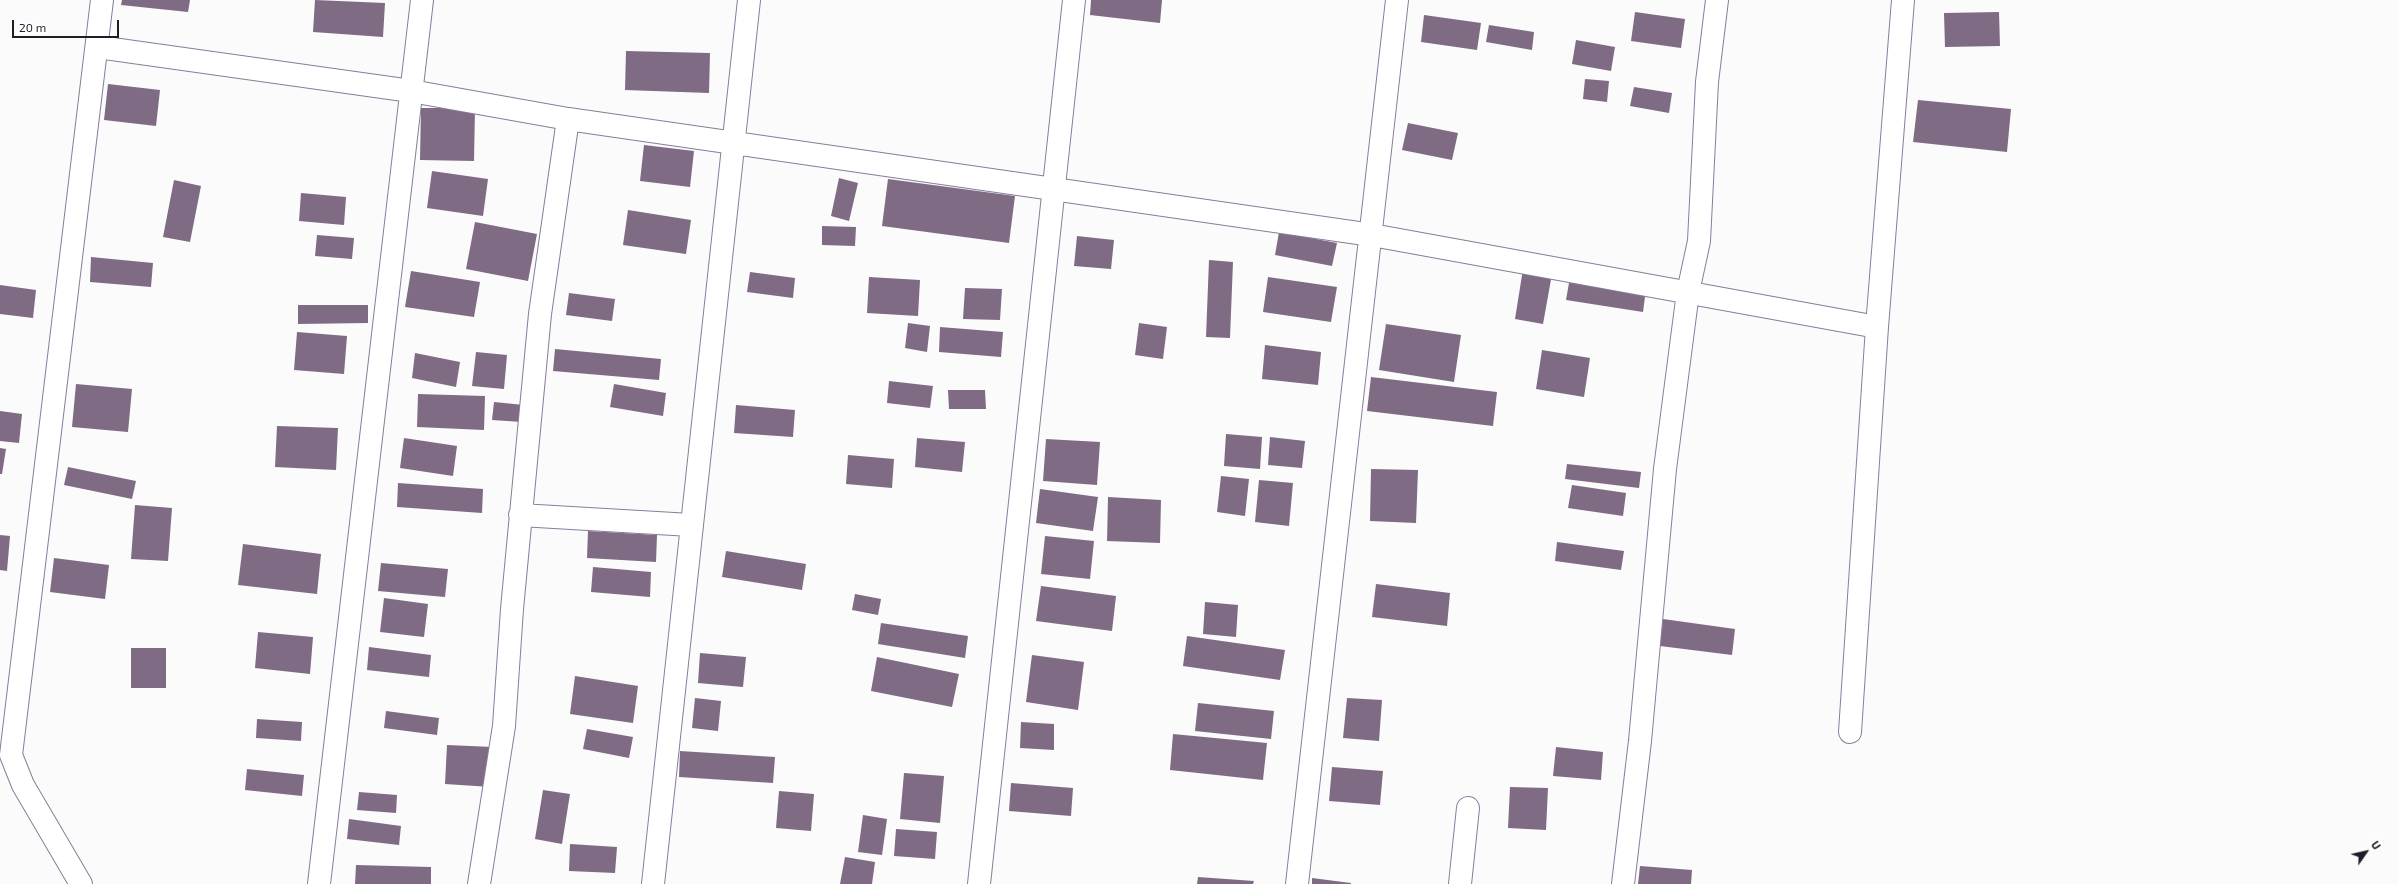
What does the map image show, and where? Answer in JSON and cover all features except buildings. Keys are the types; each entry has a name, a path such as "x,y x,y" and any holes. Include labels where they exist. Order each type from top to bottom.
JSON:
{"street":[{"path":"81,884 23,785 11,755 98,47 102,0"},
{"path":"319,884 422,0"},
{"path":"653,884 749,0"},
{"path":"979,884 1074,0"},
{"path":"1297,884 1398,0"},
{"path":"1623,884 1640,741 1665,469 1688,292 1699,241 1708,82 1718,0"},
{"path":"1850,732 1877,327 1903,0"},
{"path":"98,47 411,91 568,119 1372,235 1877,327"},
{"path":"479,884 504,726 520,515 540,314 568,119"},
{"path":"520,515 691,525"},
{"path":"1460,884 1468,808"}]}
